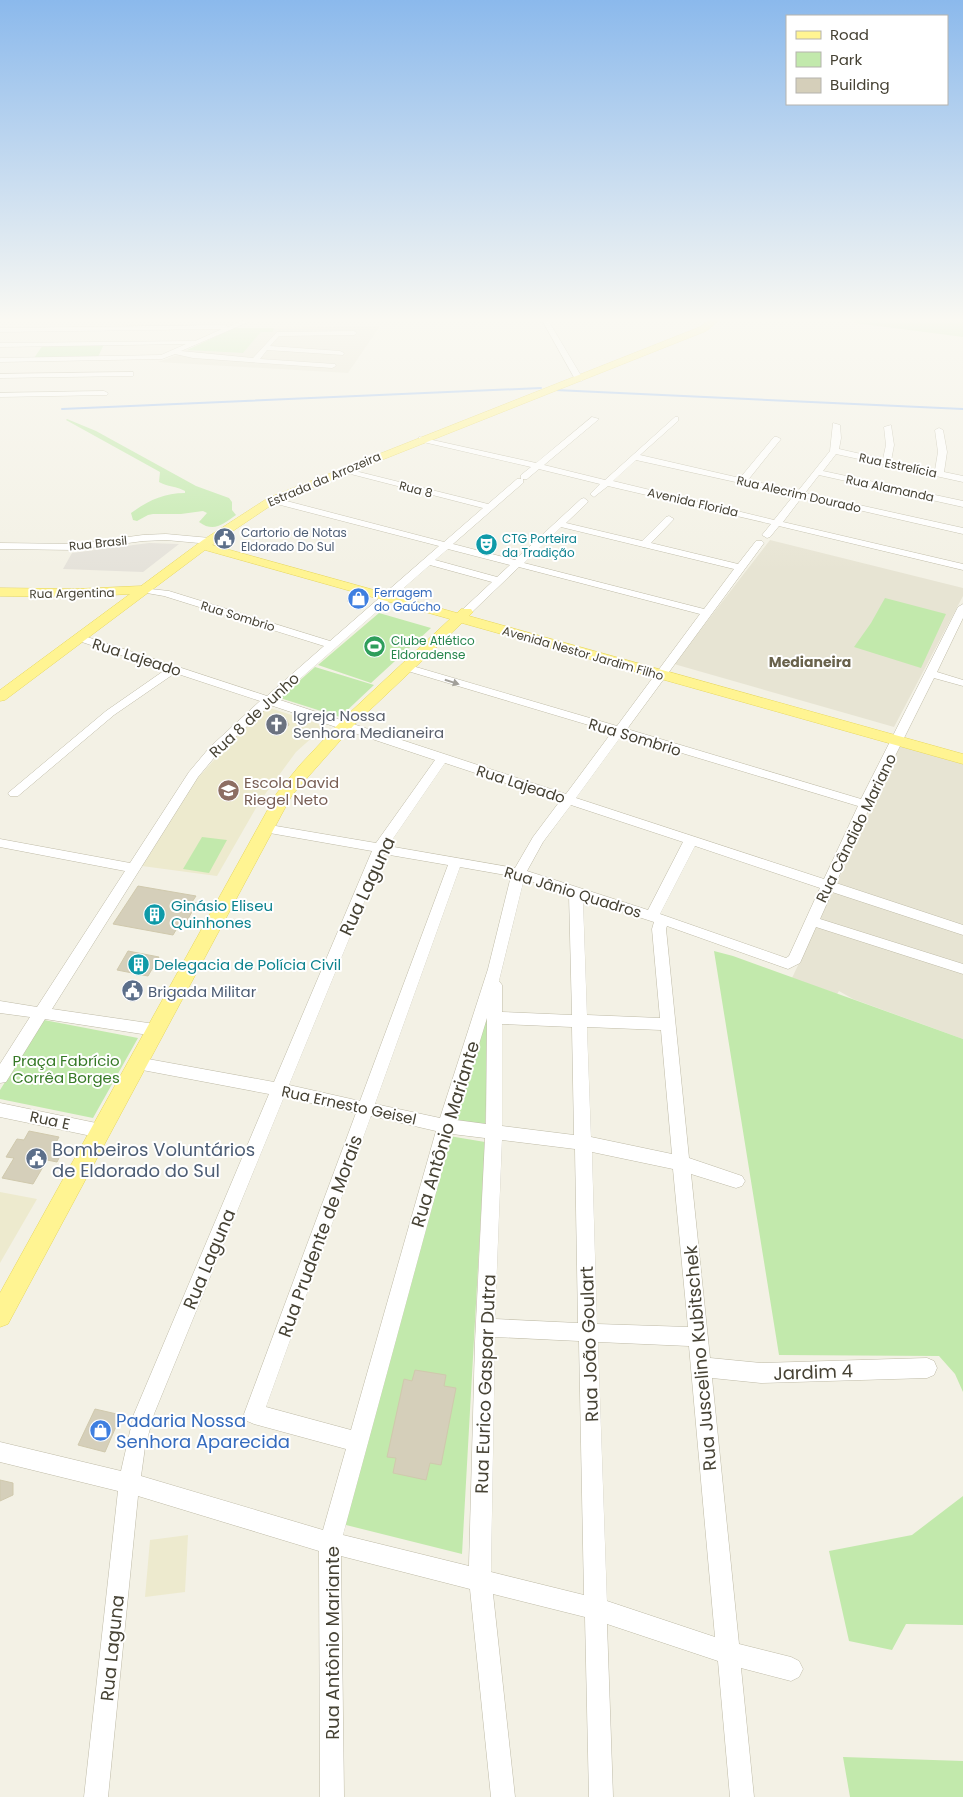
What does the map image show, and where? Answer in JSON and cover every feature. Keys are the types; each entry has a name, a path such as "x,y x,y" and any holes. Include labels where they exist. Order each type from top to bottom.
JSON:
{"main road":[{"name":"Estrada da Arrozeira","path":"0,696 145,590 203,542 272,500 514,404"},
{"name":"Avenida Nestor Jardim Filho","path":"203,542 900,737 963,750"},
{"name":"Rua Argentina","path":"0,594 98,593 145,590"},
{"path":"0,1316 264,828 285,793 301,773 405,667 463,615"},
{"name":"Avenida Nestor Jardim Filho","path":"900,737 963,760"}],"street":[{"name":"Rua 8 de Junho","path":"0,1077 193,775 214,750 331,645 522,479 596,419"},
{"path":"594,494 675,419"},
{"path":"767,535 834,451 837,438 836,425"},
{"path":"887,462 890,444 888,427"},
{"path":"939,430 943,442 943,457 939,474"},
{"name":"Avenida Florida","path":"422,439 963,567"},
{"path":"742,481 777,439"},
{"name":"Rua Estrelícia","path":"834,451 963,478"},
{"name":"Rua Alecrim Dourado","path":"636,456 963,532"},
{"name":"Rua 8","path":"343,471 490,507"},
{"name":"Rua Alamanda","path":"817,472 963,504"},
{"path":"272,500 707,613"},
{"path":"463,615 584,501"},
{"path":"644,545 669,519"},
{"path":"559,524 741,568"},
{"name":"Rua Brasil","path":"0,546 76,547 143,538 203,542"},
{"name":"Rua Antônio Mariante","path":"332,1797 330,1543 446,1126 495,969 520,873 538,840 759,543"},
{"path":"428,561 500,580"},
{"name":"Rua Sombrio","path":"145,590 165,594 331,645"},
{"name":"Rua Cândido Mariano","path":"702,933 788,964 795,959 865,804 931,674 959,624 963,607"},
{"name":"Rua Lajeado","path":"80,638 963,930"},
{"name":"Rua Sombrio","path":"405,667 865,804"},
{"path":"14,793 110,713 173,669"},
{"path":"931,674 963,683"},
{"name":"Rua Laguna","path":"96,1797 129,1483 135,1447 144,1414 380,848 442,758"},
{"name":"Rua Jânio Quadros","path":"264,828 520,873 702,933"},
{"name":"Rua Juscelino Kubitschek","path":"691,840 657,917 669,1024 697,1337 742,1797"},
{"path":"0,843 36,852 134,868"},
{"name":"Rua Prudente de Morais","path":"357,1442 254,1414 456,861"},
{"name":"Rua João Goulart","path":"576,892 601,1797"},
{"path":"812,921 963,969"},
{"name":"Rua Eurico Gaspar Dutra","path":"495,969 494,1132 486,1328 480,1580 503,1797"},
{"path":"0,1007 155,1030"},
{"path":"495,1018 669,1024"},
{"name":"Rua Ernesto Geisel","path":"137,1063 280,1090 446,1126 584,1143 681,1163 736,1181"},
{"name":"Rua E","path":"0,1110 101,1131"},
{"path":"486,1328 697,1337"},
{"name":"Jardim 4","path":"700,1367 761,1373 927,1368"},
{"path":"0,1452 129,1483 330,1543 597,1609 728,1653 791,1669"}],"shaded area":[{"path":"770,540 963,588 963,596 894,727 674,664"},
{"path":"149,543 179,544 143,572 63,569 72,553"},
{"name":"Escola David Riegel Neto","path":"267,707 325,726 296,752 260,801 217,876 142,866 195,781 236,736"},
{"path":"896,745 963,764 963,1039 853,999 839,991 837,994 792,978 869,815"},
{"path":"0,1192 37,1199 0,1263"},
{"path":"188,1535 185,1592 145,1597 150,1540"}],"green space":[{"path":"67,419 96,431 196,486 229,498 232,502 232,510 236,515 223,524 214,527 209,527 199,522 207,513 203,511 181,514 153,514 137,521 133,520 131,513 156,498 185,493 185,491 159,482 160,472"},
{"path":"885,598 946,614 921,668 854,647 871,623"},
{"name":"Clube Atlético Eldoradense","path":"379,613 431,628 371,683 318,665"},
{"path":"315,667 374,685 340,717 280,698"},
{"path":"202,837 227,840 209,873 183,869"},
{"path":"714,951 733,956 963,1039 963,1392 955,1374 939,1356 779,1355"},
{"path":"490,1002 485,1130 452,1125"},
{"name":"Praça Fabrício Corrêa Borges","path":"44,1020 138,1038 93,1118 0,1099 0,1090"},
{"path":"449,1136 485,1142 462,1554 342,1524"},
{"path":"963,1496 963,1625 906,1624 892,1650 849,1641 829,1551 912,1535"},
{"path":"843,1757 963,1761 963,1797 850,1797"}],"building":[{"name":"Ferragem do Gaúcho","path":"354,594 368,598 361,605 347,601"},
{"name":"Igreja Nossa Senhora Medianeira","path":"276,717 286,719 289,725 284,729 276,731 267,728 267,721"},
{"name":"Ginásio Eliseu Quinhones","path":"138,886 196,896 192,902 197,903 184,926 179,925 173,935 113,924"},
{"name":"Delegacia de Polícia Civil","path":"128,951 159,957 148,976 117,970"},
{"name":"Bombeiros Voluntários de Eldorado do Sul","path":"29,1131 59,1137 51,1152 61,1154 57,1162 47,1160 33,1184 2,1178 14,1158 6,1157 17,1139 24,1140"},
{"path":"415,1370 446,1375 444,1386 456,1388 441,1465 430,1463 426,1480 393,1473 396,1458 387,1457 404,1379 412,1381"},
{"name":"Padaria Nossa Senhora Aparecida","path":"95,1409 121,1415 105,1452 78,1445"},
{"path":"0,1480 13,1483 13,1495 0,1501"}],"waterway":[{"path":"62,409 179,404"},
{"path":"853,404 963,409"}],"place":[{"name":"Cartorio de Notas Eldorado Do Sul","path":"225,539"},
{"name":"CTG Porteira da Tradição","path":"486,545"},
{"name":"Ferragem do Gaúcho","path":"358,599"},
{"name":"Clube Atlético Eldoradense","path":"375,647"},
{"name":"Igreja Nossa Senhora Medianeira","path":"277,724"},
{"name":"Escola David Riegel Neto","path":"228,791"},
{"name":"Ginásio Eliseu Quinhones","path":"155,914"},
{"name":"Delegacia de Polícia Civil","path":"138,964"},
{"name":"Brigada Militar","path":"132,991"},
{"name":"Bombeiros Voluntários de Eldorado do Sul","path":"36,1159"},
{"name":"Padaria Nossa Senhora Aparecida","path":"100,1430"}],"district":[{"name":"Medianeira","path":"810,662"}]}
